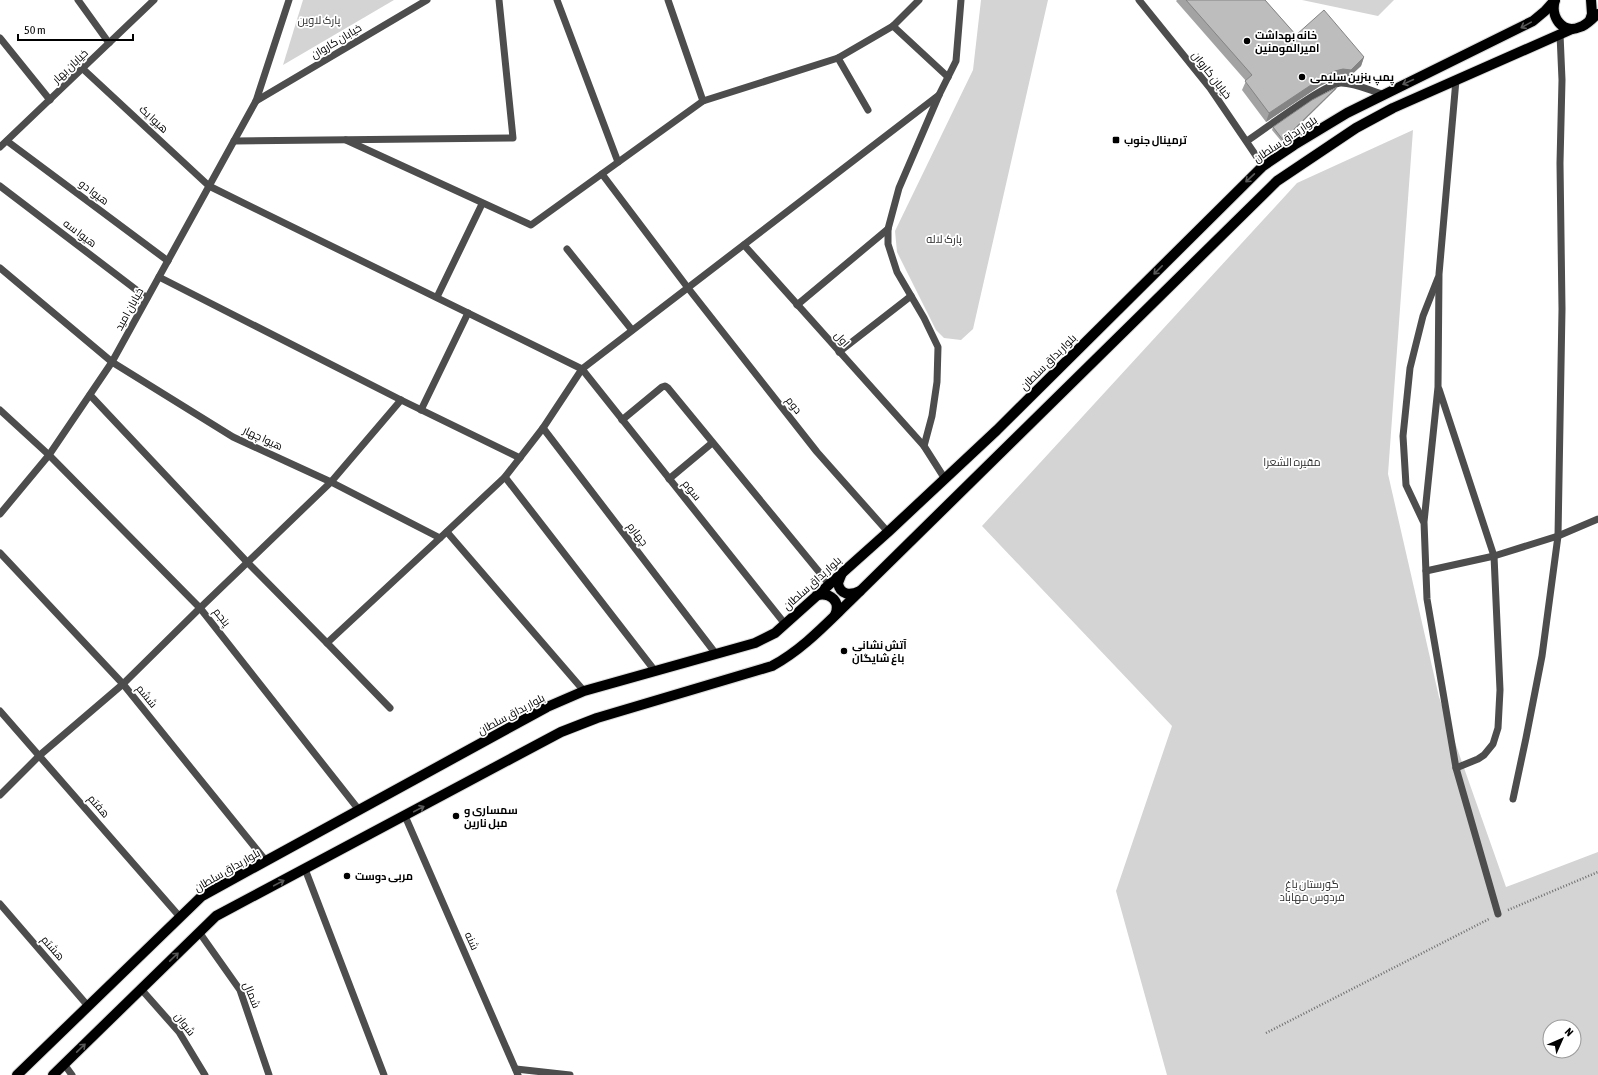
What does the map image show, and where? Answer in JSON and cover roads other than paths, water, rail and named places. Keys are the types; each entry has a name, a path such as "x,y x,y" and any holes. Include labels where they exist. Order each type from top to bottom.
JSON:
{"main road":[{"path":"1555,0 1553,6 1556,19 1560,24 1572,29"},
{"name":"بلوار بداق سلطان","path":"17,1075 202,896 547,707 584,692 766,639 785,624 888,532 997,430 1263,166 1348,112 1533,21 1555,0"},
{"path":"53,1075 216,916 562,732 578,725 641,705 772,666 785,659 797,650 861,590 1277,181 1356,128 1393,108 1560,34 1585,25 1594,17 1592,14 1593,7 1591,0"},
{"path":"842,572 838,583 844,593 851,594 861,590"},
{"path":"818,595 826,594 834,598 838,607 835,615"}],"street":[{"path":"78,0 109,43"},
{"name":"خیابان بهار","path":"0,148 154,0"},
{"name":"خیابان امید","path":"0,514 49,455 112,362 256,101 289,0"},
{"name":"خیابان کاروان","path":"256,101 427,0"},
{"path":"234,141 512,138 499,0"},
{"path":"557,0 618,162"},
{"path":"668,0 703,101"},
{"path":"346,140 482,204 531,225 703,101 838,58 893,26 919,0"},
{"path":"924,446 933,409 937,382 938,347 924,318 897,272 888,244 888,230 899,188 939,95 956,60 961,0"},
{"name":"خیابان کاروان","path":"1139,0 1210,88 1263,166"},
{"path":"893,26 948,78"},
{"path":"1513,799 1542,656 1558,536 1562,309 1560,162 1562,80 1560,34"},
{"path":"0,38 50,100"},
{"path":"838,58 868,110"},
{"name":"هیوا یک","path":"83,69 209,186 582,369"},
{"path":"1456,80 1439,274 1438,387 1424,522 1427,599 1456,768 1498,914"},
{"path":"1247,141 1314,95 1333,84 1349,84 1382,94"},
{"path":"327,643 505,477 543,428 582,369 939,95"},
{"name":"هیوا دو","path":"7,141 168,261"},
{"name":"دوم","path":"602,174 688,288 816,452 888,532"},
{"name":"هیوا سه","path":"0,186 147,298"},
{"path":"437,297 482,204"},
{"path":"797,304 888,230"},
{"name":"اول","path":"744,245 924,446 945,479"},
{"path":"567,249 632,330"},
{"name":"هیوا چهار","path":"0,268 112,362 233,437 331,482 440,538"},
{"path":"1424,522 1406,484 1403,436 1410,368 1423,316 1439,274"},
{"path":"159,277 401,400 520,458"},
{"path":"839,352 911,296"},
{"path":"421,410 468,313"},
{"name":"سوم","path":"582,369 785,624"},
{"path":"622,420 665,386 829,584"},
{"path":"1438,387 1494,556 1500,690 1498,728 1493,744 1484,755 1456,768"},
{"path":"90,395 248,563 390,708"},
{"path":"0,795 40,755 123,684 331,482 401,400"},
{"name":"پنجم","path":"0,410 49,455 200,608 359,810"},
{"name":"چهارم","path":"543,428 716,654"},
{"path":"669,478 712,443"},
{"path":"505,477 655,671"},
{"path":"1426,571 1494,556 1558,536 1598,520"},
{"path":"447,532 584,692"},
{"name":"ششم","path":"0,553 123,684 266,861"},
{"name":"هفتم","path":"0,711 180,917"},
{"name":"شنه","path":"405,816 517,1072"},
{"path":"305,869 384,1075"},
{"name":"هشتم","path":"0,904 88,1006"},
{"name":"شمال","path":"199,932 240,990 269,1075"},
{"name":"شوان","path":"141,989 179,1032 205,1075"},
{"path":"64,1064 72,1075"},
{"path":"517,1072 570,1075"}],"place":[{"name":"خانه بهداشت امیرالمومنین","path":"1247,41"},
{"name":"پمپ بنزین سلیمی","path":"1302,77"},
{"name":"ترمینال جنوب","path":"1116,140"},
{"name":"آتش نشانی باغ شایگان","path":"844,651"},
{"name":"سمساری و مبل نارین","path":"456,816"},
{"name":"مربی دوست","path":"347,876"}],"park label":[{"name":"پارک لاوین","path":"319,20"},
{"name":"پارک لاله","path":"944,239"},
{"name":"مقیره الشعرا","path":"1292,462"},
{"name":"گورستان باغ فردوس مهاباد","path":"1312,890"}]}
